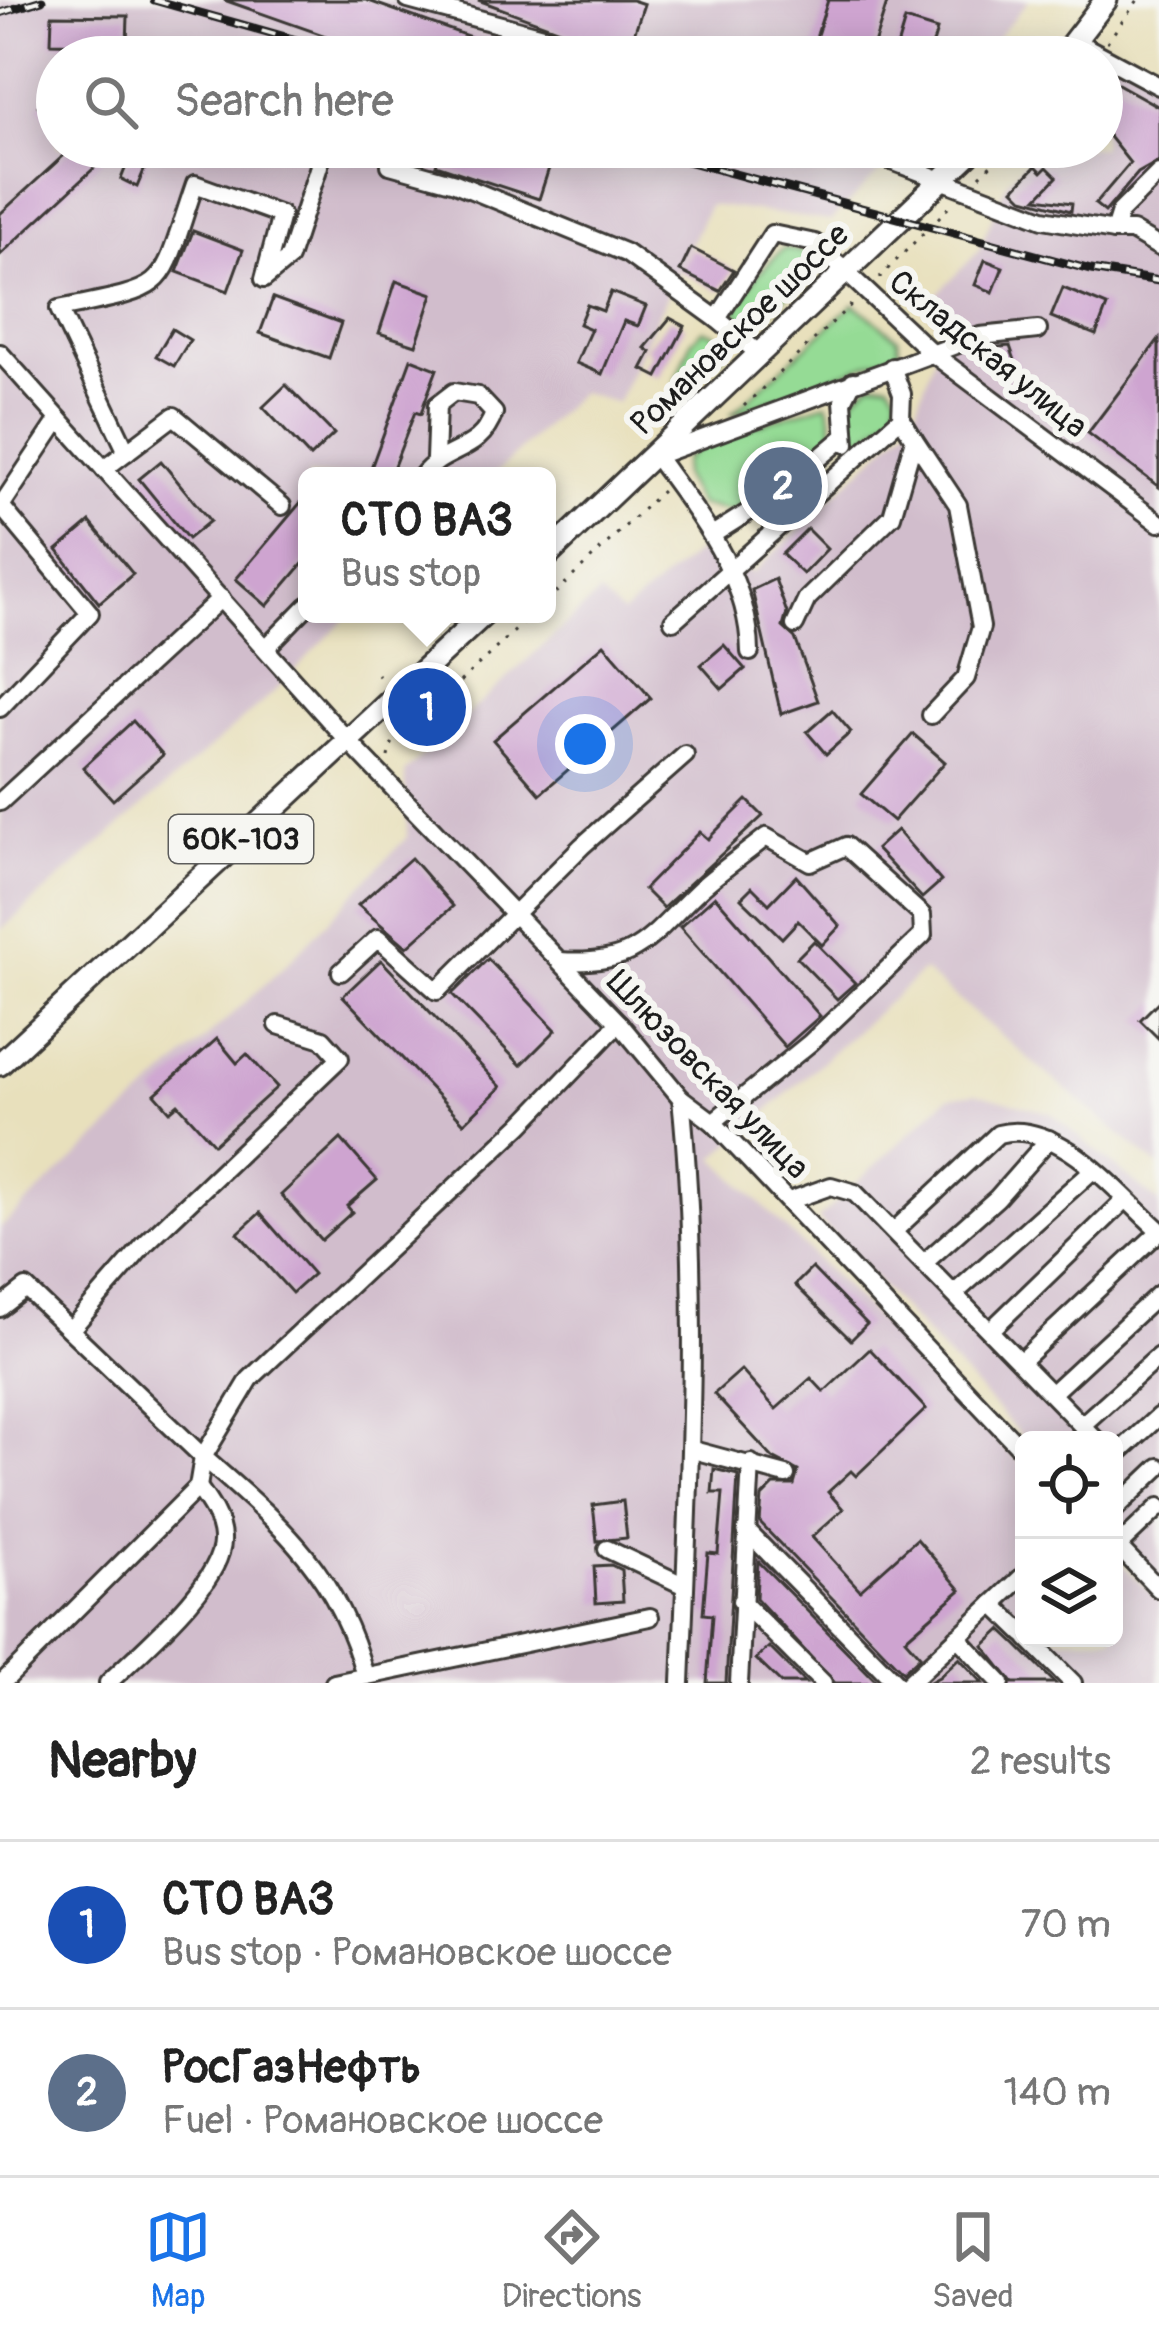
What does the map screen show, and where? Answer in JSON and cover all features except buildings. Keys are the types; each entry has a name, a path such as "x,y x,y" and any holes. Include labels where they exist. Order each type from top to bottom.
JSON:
{"main road":[{"path":"1079,36 1106,0"},
{"name":"Романовское шоссе","path":"556,548 956,168"},
{"name":"60К-103","path":"0,1064 474,623"}],"street":[{"path":"408,0 542,36"},
{"path":"1123,67 1159,86"},
{"path":"127,452 59,308 148,291 162,280 195,184 281,215 264,279 289,258 318,168"},
{"path":"401,168 455,183 626,253 758,353"},
{"path":"912,168 1043,219 1132,231 1159,247"},
{"path":"1114,231 1120,212 1159,173"},
{"name":"Складская улица","path":"717,319 772,234 815,243 932,353 1159,523"},
{"path":"750,652 749,613 712,535 656,456 980,336 1038,330"},
{"name":"Шлюзовская улица","path":"0,353 346,740 619,1023 681,1098 713,1122 1015,1442"},
{"path":"892,367 902,394 901,418 958,505 981,627 966,678 931,715"},
{"path":"853,381 843,401 842,439 848,448 873,440"},
{"path":"104,469 174,416 283,506"},
{"path":"673,622 901,418"},
{"path":"0,708 90,613 1,506 59,419"},
{"path":"712,535 774,496 842,439"},
{"path":"795,625 807,599 892,516 914,439"},
{"path":"429,467 435,459"},
{"path":"0,802 221,598"},
{"path":"266,648 298,615"},
{"path":"341,971 378,938 436,991 685,754"},
{"path":"560,961 600,963 645,948 701,888 766,837 810,862 846,846 922,915 923,935 810,1043 713,1122"},
{"path":"108,1683 193,1598 219,1557 222,1537 198,1487 203,1457 250,1379 520,1125 619,1023"},
{"path":"72,1328 146,1243 340,1058 322,1039 278,1025"},
{"path":"681,1098 691,1190 693,1450 681,1683"},
{"path":"894,1231 998,1134 1049,1139 1093,1170 1159,1231 1021,1361"},
{"path":"925,1262 998,1198 1049,1139"},
{"path":"955,1293 1093,1170"},
{"path":"789,1201 831,1186 856,1193 1088,1431"},
{"path":"991,1330 1125,1200"},
{"path":"0,1308 26,1288 203,1457 296,1537 353,1633 365,1676"},
{"path":"1052,1394 1159,1294"},
{"path":"1082,1425 1159,1357"},
{"path":"1123,1449 1159,1416"},
{"path":"693,1450 786,1475"},
{"path":"742,1681 742,1601 752,1463"},
{"path":"1123,1501 1159,1467"},
{"path":"2,1683 198,1487"},
{"path":"1123,1540 1155,1519"},
{"path":"746,1530 896,1683"},
{"path":"608,1549 685,1586"},
{"path":"1123,1551 1159,1589"},
{"path":"909,1683 1015,1583"},
{"path":"742,1601 823,1683"},
{"path":"993,1604 1015,1625"},
{"path":"334,1683 650,1617"},
{"path":"957,1637 1001,1683"},
{"path":"1037,1647 1073,1683"}],"path":[{"path":"1112,36 1138,0"},
{"path":"745,404 988,168"},
{"path":"556,593 661,495 670,476"},
{"path":"388,762 389,748 412,716 437,693 452,689 523,623"}],"shaded area":[{"path":"0,0 1029,0 999,36 36,36 36,168 883,168 831,221 709,205 617,403 580,392 502,467 298,467 298,623 341,623 273,693 1,930"},
{"path":"1125,49 1159,67 1159,1167 923,971 715,1158 1015,1457 1015,1647 1123,1647 1123,1565 1159,1601 1159,1683 0,1683 0,1228 289,962 407,837 405,772 599,594 622,614 699,550 753,573 912,421 944,329 923,308 978,252 1007,181 1019,168 1123,168"},
{"path":"976,1093 1051,1113 1159,1203 1159,1584 1123,1545 1123,1431 1017,1431 818,1219 948,1097"}],"green space":[{"path":"784,248 807,253 817,267 753,329 735,310 758,274"},
{"path":"854,304 898,338 899,352 730,415"},
{"path":"703,330 714,333 728,351 685,392 675,384 692,340"},
{"path":"872,382 889,382 897,393 896,410 862,439 851,437 850,406"},
{"path":"827,403 832,431 815,456 733,512 699,505 682,475 684,460 708,440"}],"railway":[{"path":"0,13 42,0"},
{"path":"154,0 282,36"},
{"path":"713,168 1091,270 1159,281"}],"place":[{"name":"РосГазНефть","path":"783,486"},
{"name":"СТО ВАЗ","path":"427,707"}]}
